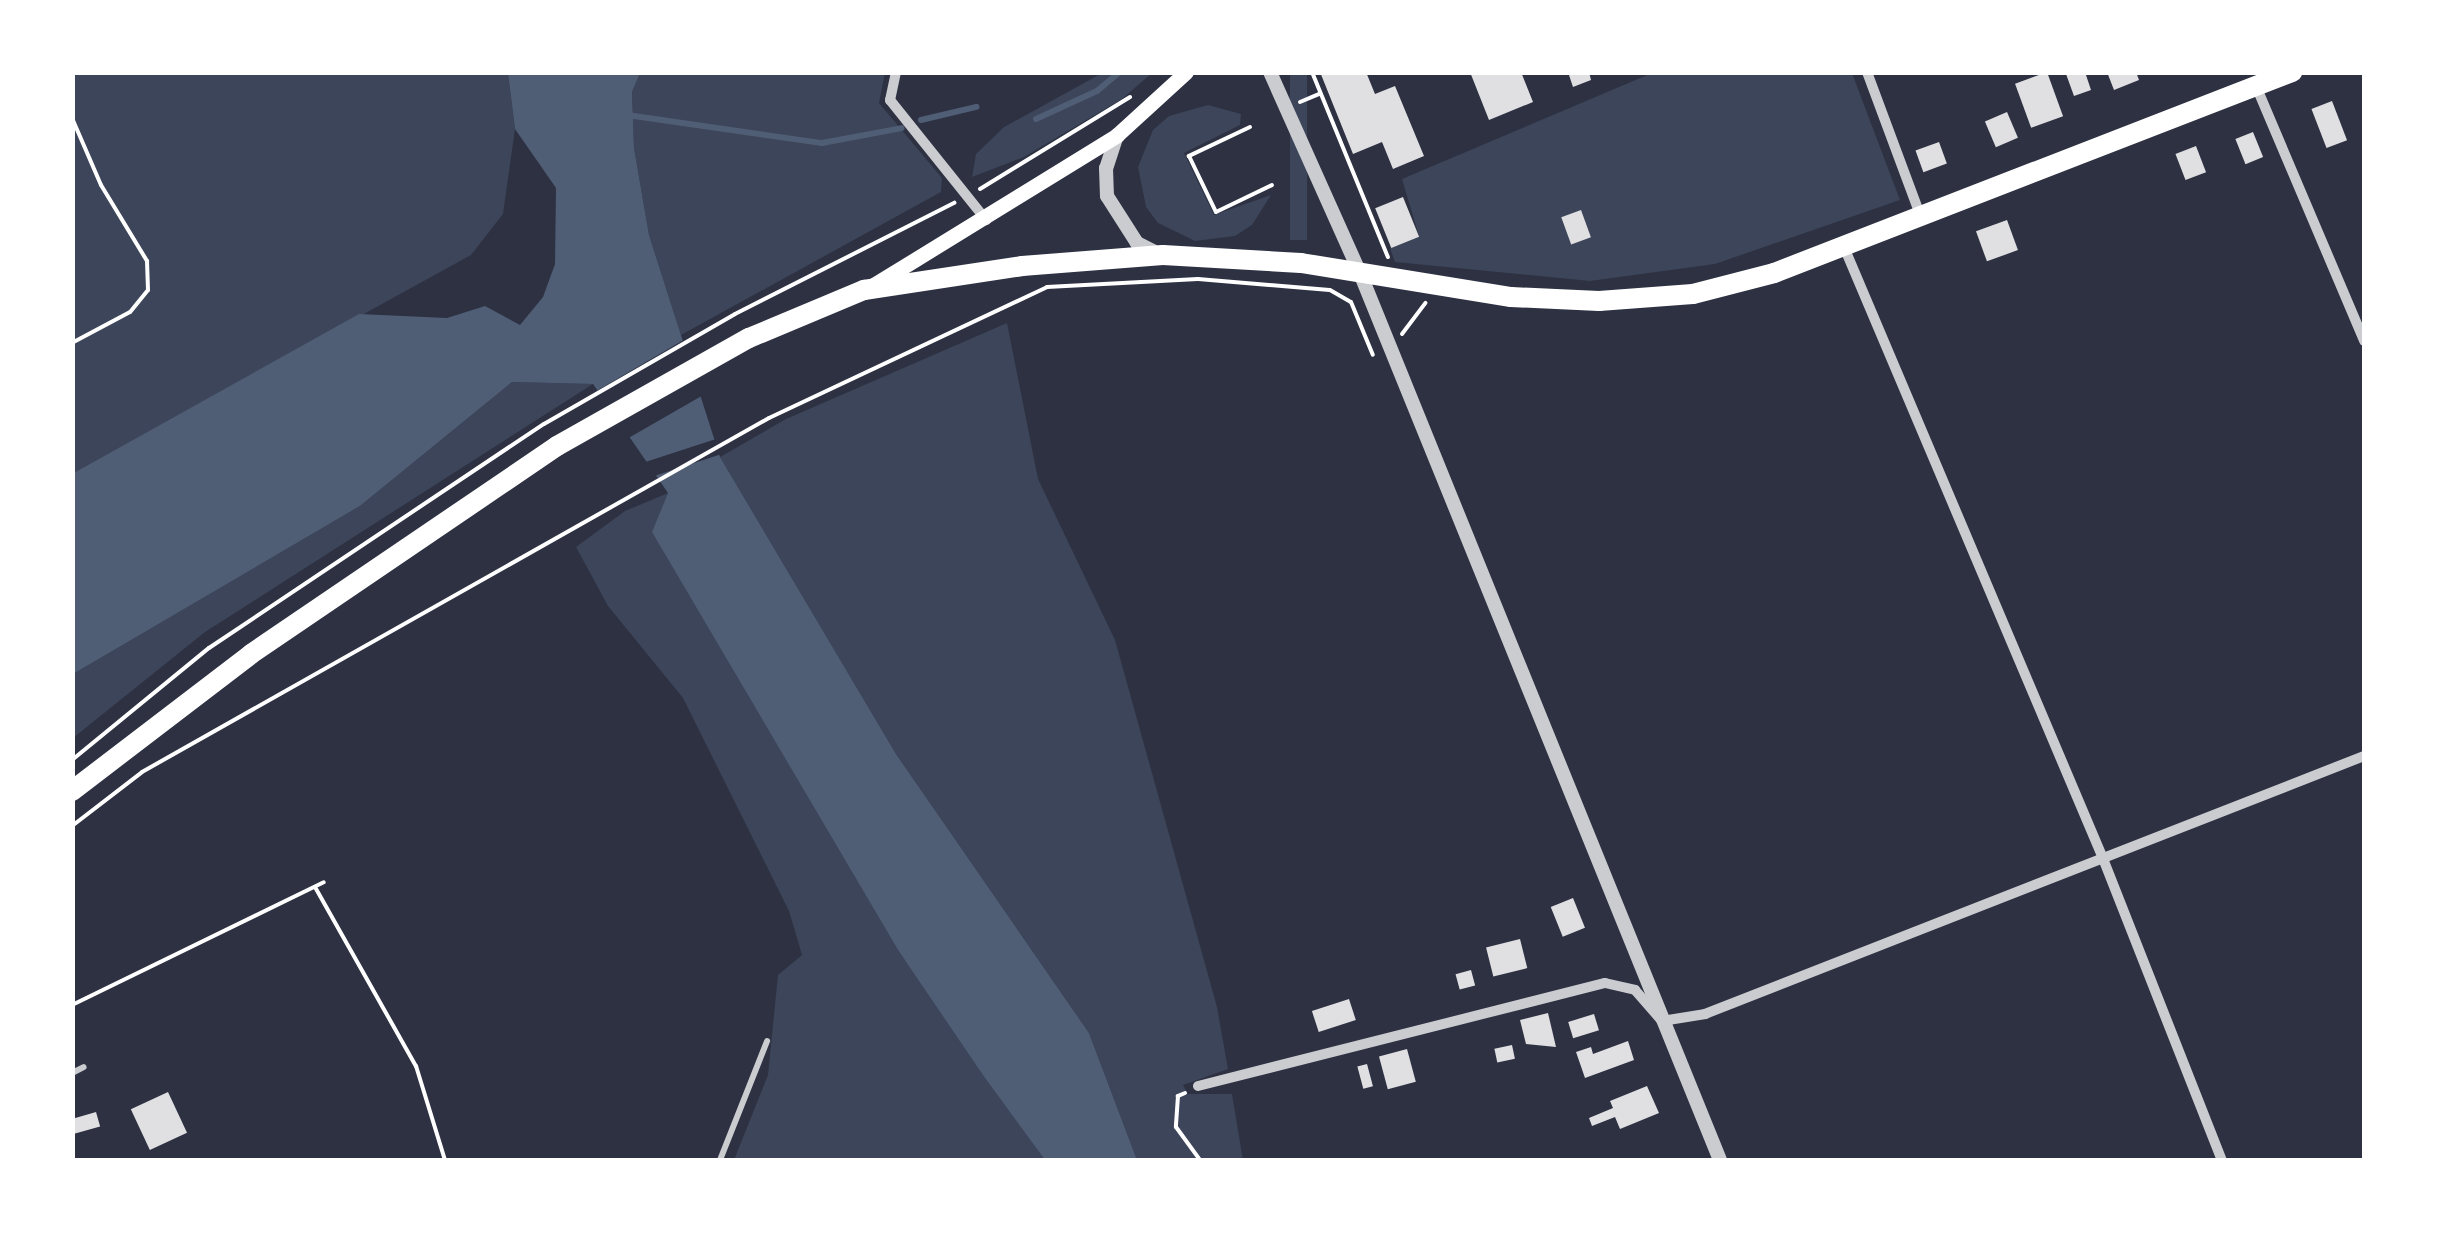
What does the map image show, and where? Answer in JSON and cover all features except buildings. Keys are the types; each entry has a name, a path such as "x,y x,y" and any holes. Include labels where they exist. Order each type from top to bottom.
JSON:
{"highway":[{"path":"72,791 251,654 557,446 749,338 864,290 1022,266 1163,255 1360,273 1512,298 1599,301 1693,294 1844,246 2292,72"}],"main road":[{"path":"864,290 986,220 1117,135 1186,72"}],"street":[{"path":"896,72 890,100 986,220"},
{"path":"1270,72 1360,273 1720,1160"},
{"path":"1867,72 1921,217"},
{"path":"2256,86 2364,341"},
{"path":"1117,135 1106,168 1107,196 1137,243 1163,255"},
{"path":"1844,246 2102,856 2222,1160"},
{"path":"1662,1021 1706,1014 2364,756"},
{"path":"1198,1086 1605,983 1636,990 1662,1021"}],"lane":[{"path":"720,1160 767,1040"},
{"path":"72,1074 84,1067"}],"path":[{"path":"1312,72 1392,265"},
{"path":"1300,102 1320,93"},
{"path":"72,118 101,185 147,260 148,290 130,312 72,343"},
{"path":"1250,127 1189,156 1216,212 1272,186"},
{"path":"1203,185 1212,182"},
{"path":"72,826 142,772 769,418 1047,288 1198,279 1330,290 1351,302 1373,355"},
{"path":"1399,344 1407,319 1428,301"},
{"path":"72,760 210,648 544,424 735,314"},
{"path":"72,1005 324,882"},
{"path":"314,887 416,1066 445,1160"},
{"path":"1198,1086 1178,1096 1176,1128 1200,1160"}],"shaded area":[{"path":"1104,72 1152,73 1122,99 1024,157 972,177 976,154 1004,127"},
{"path":"73,73 508,73 515,129 503,214 471,255 73,474"},
{"path":"508,73 640,73 632,92 634,148 649,235 720,457 896,754 1089,1033 1137,1160 1045,1160 983,1075 898,950 652,532 668,493 593,384 512,382 360,506 73,674 72,474 359,314 447,318 485,306 520,325 543,297 555,264 556,188 515,129"},
{"path":"640,73 885,73 879,103 942,178 941,192 681,335 649,235 634,148 632,92"},
{"path":"1290,73 1307,73 1307,240 1290,240"},
{"path":"1652,73 1852,73 1900,200 1715,264 1590,281 1395,262 1390,248 1419,236 1402,179"},
{"path":"1208,105 1241,114 1240,125 1184,153 1214,215 1271,195 1252,225 1235,236 1195,241 1158,223 1146,207 1138,167 1153,130 1169,116"},
{"path":"1007,323 1038,479 1115,640 1217,1007 1228,1069 1183,1085 1188,1094 1232,1094 1243,1160 1137,1160 1089,1033 896,754 720,457 786,419"},
{"path":"512,382 593,384 205,632 73,738 73,674 360,506"},
{"path":"668,493 653,532 898,950 1045,1160 734,1160 768,1075 778,975 802,955 789,911 683,698 608,606 576,547 625,511"}],"pier":[{"path":"687,338 705,394 625,440 593,393"},
{"path":"719,438 724,453 649,478 644,462"}],"waterway":[{"path":"1036,119 1097,91 1120,72"},
{"path":"921,120 976,107"},
{"path":"627,115 822,143 902,128"}]}
